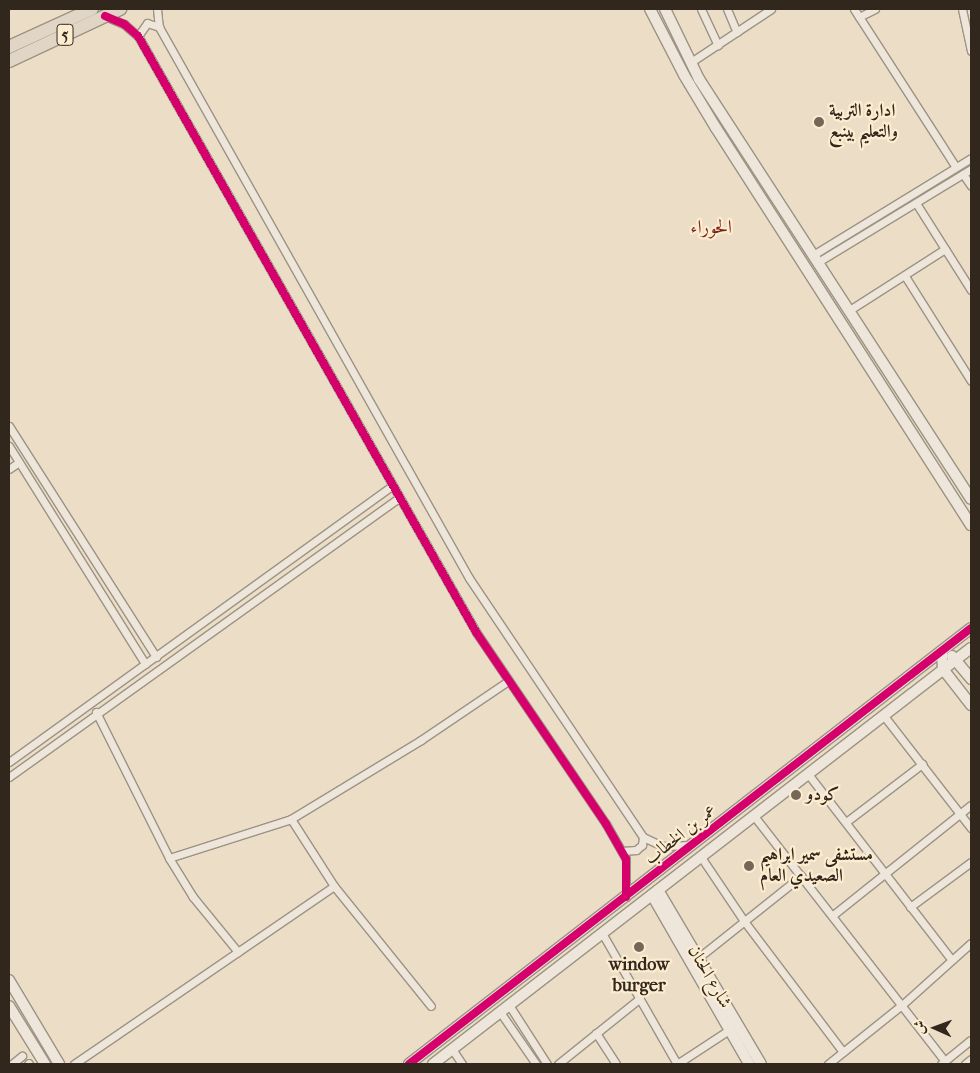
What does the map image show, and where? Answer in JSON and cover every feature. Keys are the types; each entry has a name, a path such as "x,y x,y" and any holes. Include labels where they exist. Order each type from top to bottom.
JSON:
{"highway":[{"name":"5","path":"9,47 92,9"},
{"name":"5","path":"9,61 120,9"}],"street":[{"path":"157,9 159,27 468,578 643,837 662,846 692,845"},
{"path":"650,9 684,75 712,121 971,525"},
{"path":"665,9 691,62 848,311 971,499"},
{"path":"701,9 718,44"},
{"path":"727,9 737,32"},
{"path":"691,62 771,9"},
{"path":"854,9 956,167"},
{"path":"859,17 875,9"},
{"path":"962,9 971,51"},
{"path":"105,16 124,24 138,36 398,498 508,681 622,851 628,866 626,896"},
{"path":"138,36 147,23 159,27"},
{"path":"815,259 971,158"},
{"path":"815,259 916,203 971,169"},
{"path":"963,174 971,186"},
{"path":"916,203 971,290"},
{"path":"848,311 945,249"},
{"path":"904,276 971,381"},
{"path":"9,426 156,657"},
{"path":"9,446 11,455 19,462 145,664"},
{"path":"9,469 19,462"},
{"path":"9,762 391,486"},
{"path":"9,777 96,712 398,498"},
{"name":"عمر بن الخطاب","path":"409,1064 971,628"},
{"name":"عمر بن الخطاب","path":"433,1064 971,648"},
{"path":"942,651 956,659 971,679"},
{"path":"942,651 943,669 971,705"},
{"path":"170,858 291,819 422,740 508,681"},
{"path":"96,712 170,858 193,897 238,952"},
{"path":"884,716 971,828"},
{"path":"846,822 922,764"},
{"path":"808,774 951,959"},
{"path":"833,915 971,805"},
{"path":"754,816 903,1004 943,1063 971,1040"},
{"path":"291,819 334,886 431,1006"},
{"path":"622,851 636,850 642,844 643,837"},
{"path":"701,857 744,921 843,1052"},
{"path":"910,907 971,862"},
{"path":"698,958 801,876"},
{"path":"74,1064 334,886"},
{"name":"شارع الحنان","path":"655,892 698,958 761,1064"},
{"name":"شارع الحنان","path":"655,892 749,1064"},
{"path":"602,934 677,1064 729,1030"},
{"path":"828,1064 903,1004 971,943"},
{"path":"9,980 59,1064"},
{"path":"558,1064 640,998"},
{"path":"9,1006 45,1064"},
{"path":"509,1006 547,1064"},
{"path":"500,1012 536,1064"},
{"path":"596,1033 616,1064"},
{"path":"452,1050 462,1064"},
{"path":"12,1064 22,1056"},
{"path":"965,1064 971,1059"}],"cycle path":[{"path":"105,16 124,24 138,36 476,632 606,824 626,859 626,897"},
{"path":"409,1064 971,628"}],"place":[{"name":"ادارة التربية والتعليم بينبع","path":"819,122"},
{"name":"كودو","path":"796,795"},
{"name":"مستشفى سمير ابراهيم الصعيدي العام","path":"749,866"},
{"name":"window burger","path":"639,947"}],"district":[{"name":"الحوراء","path":"711,228"}]}
